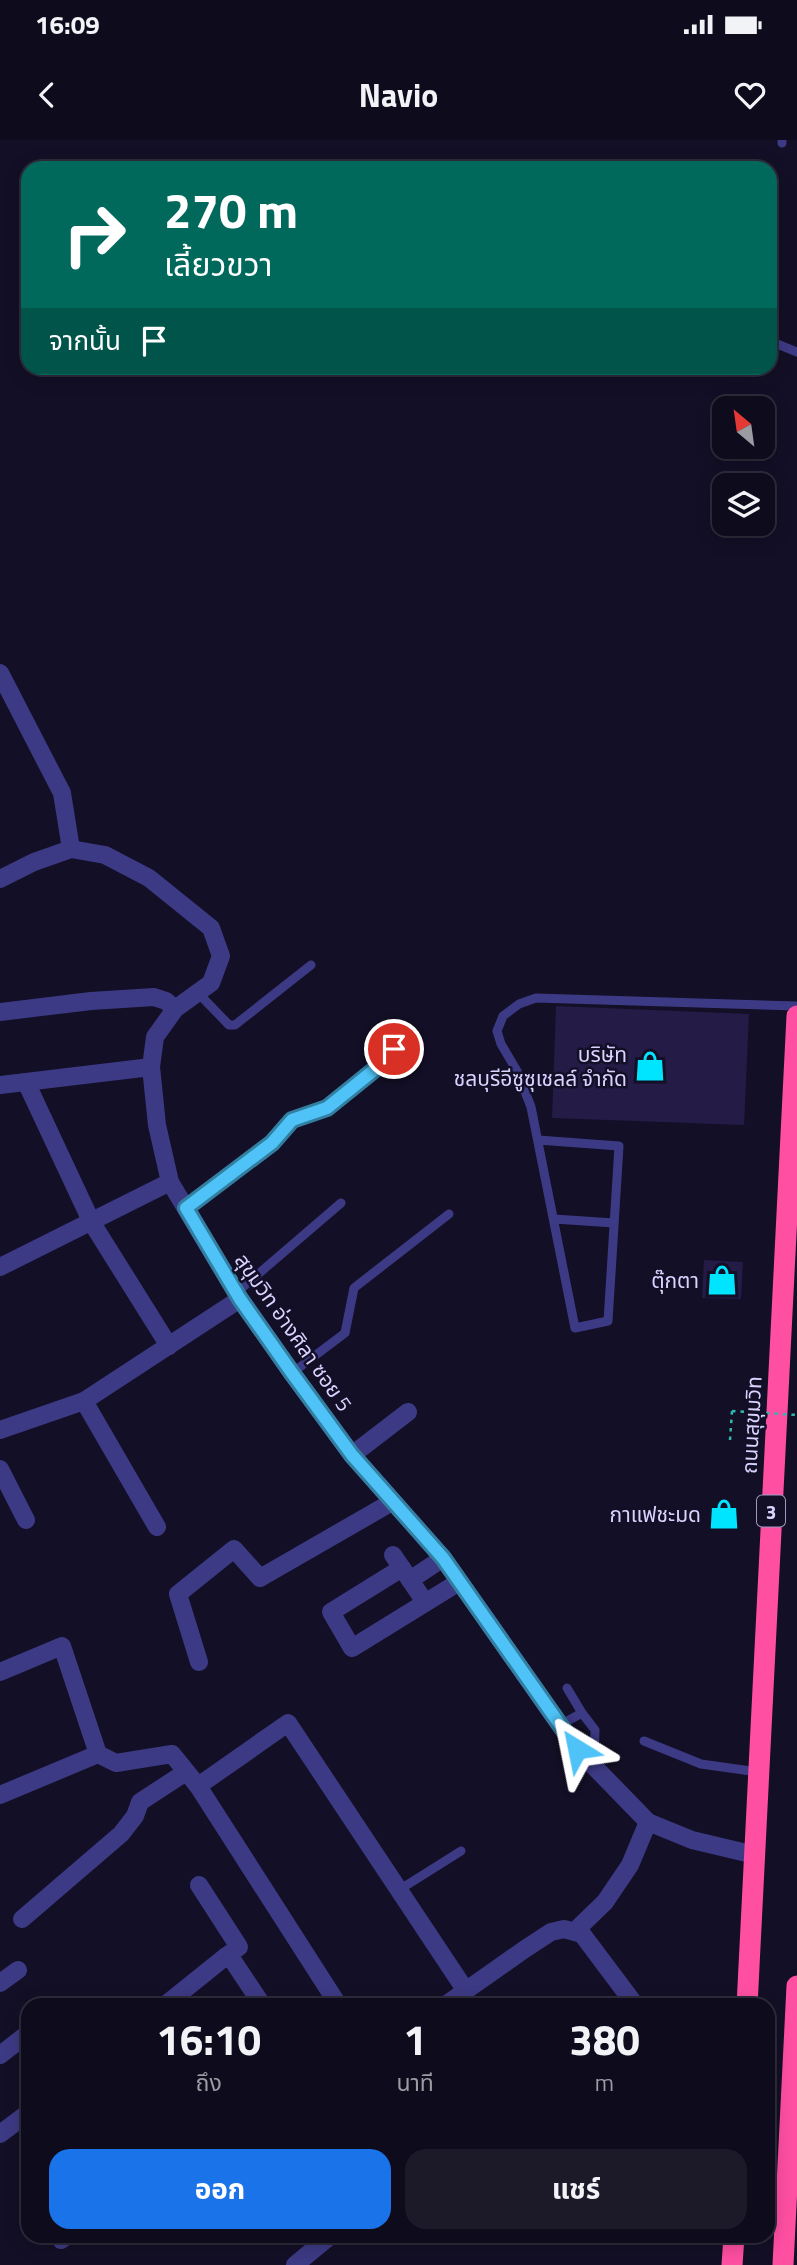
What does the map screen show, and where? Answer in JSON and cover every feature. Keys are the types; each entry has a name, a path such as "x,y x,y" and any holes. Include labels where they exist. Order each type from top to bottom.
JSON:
{"highway":[{"name":"ถนนสุขุมวิท","path":"747,1998 797,1016"},
{"path":"783,2265 792,2169 797,1986"},
{"path":"732,2265 734,2243"}],"street":[{"path":"0,673 62,793 71,849"},
{"name":"สุขุมวิท อ่างศิลา ซอย 5","path":"0,879 34,862 71,849 105,855 149,878 211,928 221,956 211,984 176,1009 155,1037 151,1067 157,1125 170,1182 238,1296 292,1373 352,1455 443,1558 577,1749 648,1822 692,1840 755,1855"},
{"path":"0,1012 91,1001 154,998 166,1001 176,1009"},
{"path":"0,1086 151,1067"},
{"path":"26,1082 92,1223 169,1346"},
{"path":"0,1267 170,1182"},
{"path":"0,1430 84,1401 169,1346 238,1296"},
{"path":"84,1401 157,1527"},
{"path":"352,1455 408,1412"},
{"path":"0,1469 26,1520"},
{"path":"199,1662 178,1594 234,1549 260,1578 392,1502"},
{"path":"443,1558 402,1568 331,1612 352,1648 459,1582"},
{"path":"402,1568 425,1602"},
{"path":"0,1672 62,1646 98,1754 116,1763 172,1754 192,1779 334,1998"},
{"path":"22,1919 121,1835 135,1816 140,1802 192,1779 288,1723 466,1990"},
{"path":"0,1795 98,1754"},
{"path":"575,1931 606,1902 630,1865 648,1822"},
{"path":"174,1998 239,1947 199,1885"},
{"path":"455,1998 551,1932 564,1929 582,1934 630,1998"},
{"path":"225,1957 233,1961 258,1998"},
{"path":"0,1983 18,1970"},
{"path":"0,2055 21,2039"},
{"path":"0,2134 21,2118"},
{"path":"295,2265 322,2243"}],"lane":[{"path":"777,344 797,352"},
{"path":"198,993 229,1025 235,1025 311,965"},
{"path":"538,1140 619,1146 608,1321 575,1328 531,1107 497,1031 503,1016 519,1004 536,998 797,1006"},
{"path":"186,1208 272,1143 292,1120 327,1108 379,1066 408,1033"},
{"path":"238,1296 341,1203"},
{"path":"292,1373 345,1333 354,1288 449,1214"},
{"path":"554,1219 614,1223"},
{"path":"567,1688 594,1730 594,1766"},
{"path":"560,1726 582,1713"},
{"path":"644,1741 701,1765 758,1772"},
{"path":"399,1891 461,1851"}],"path":[{"path":"730,1440 732,1411 797,1415"}],"building":[{"name":"บริษัท ชลบุรีอีซูซุเชลล์ จำกัด","path":"556,1006 749,1014 744,1125 552,1118"},
{"name":"ตุ๊กตา","path":"704,1260 743,1262 741,1299 702,1298"}],"place":[{"name":"บริษัท ชลบุรีอีซูซุเชลล์ จำกัด","path":"650,1066"},
{"name":"ตุ๊กตา","path":"722,1280"},
{"name":"กาแฟชะมด","path":"724,1514"}],"route":[{"path":"394,1049 379,1066 327,1108 292,1120 272,1143 186,1208 240,1299 292,1373 352,1455 443,1558 577,1749"}]}
